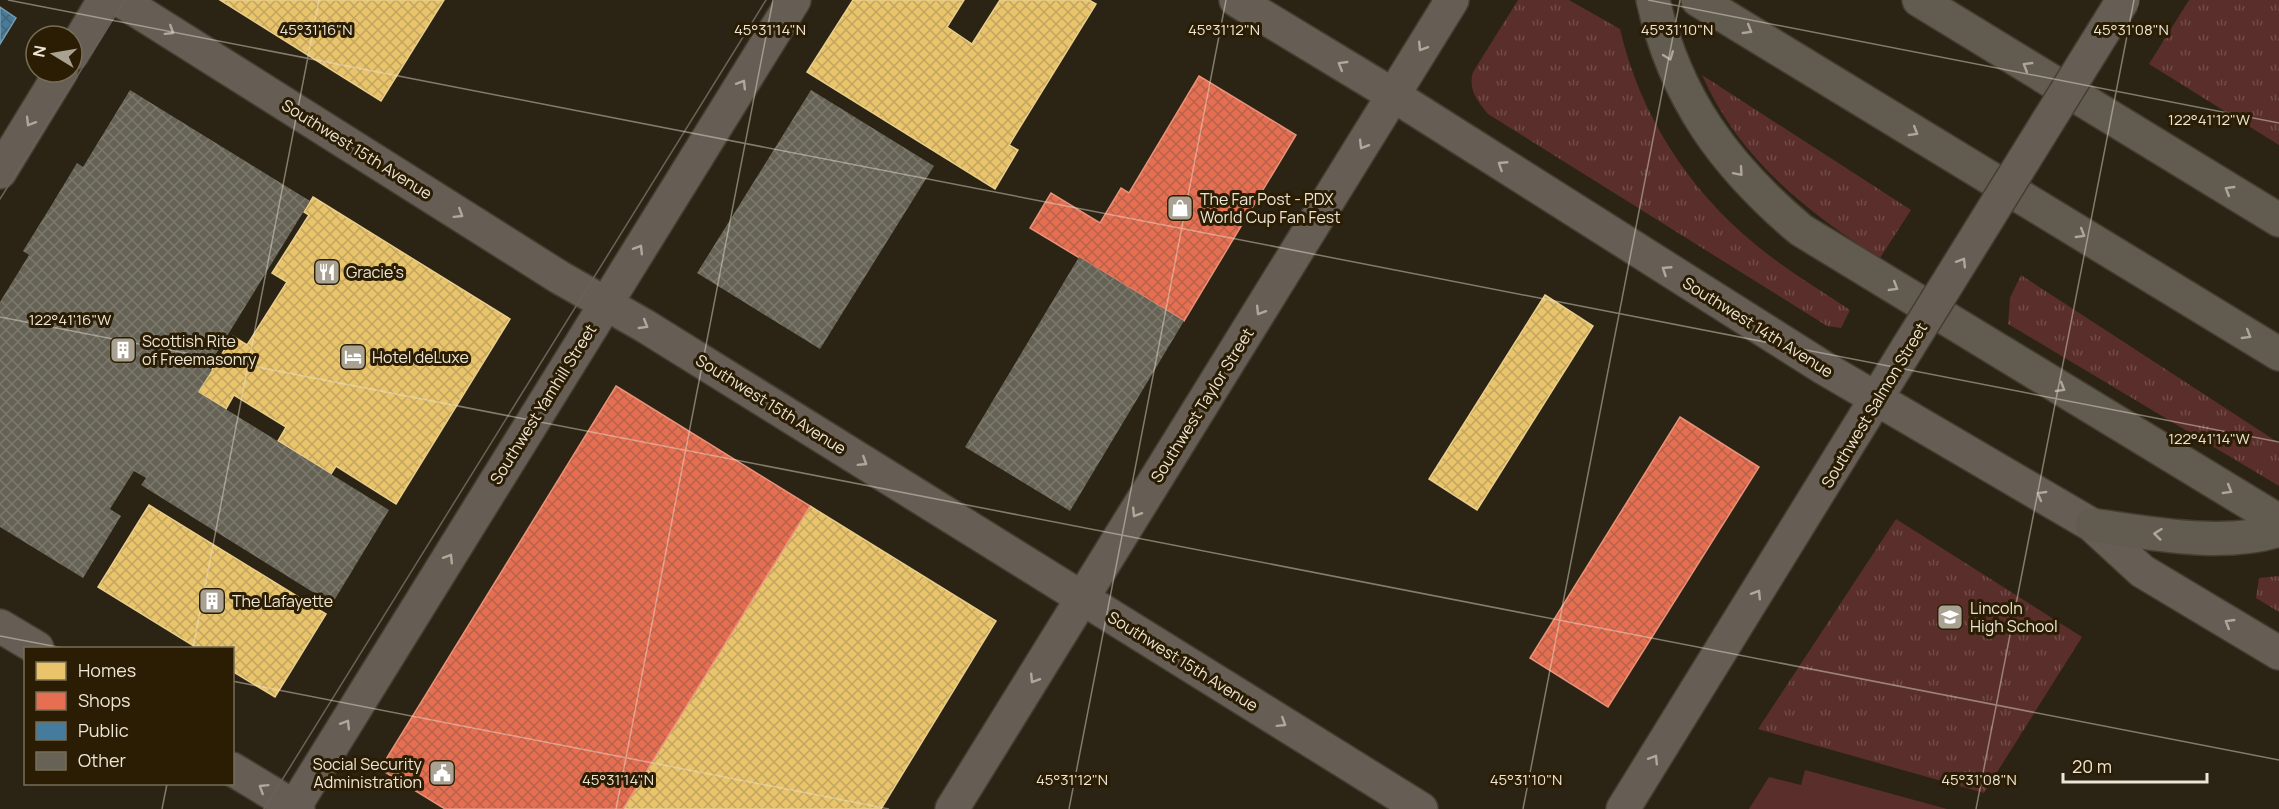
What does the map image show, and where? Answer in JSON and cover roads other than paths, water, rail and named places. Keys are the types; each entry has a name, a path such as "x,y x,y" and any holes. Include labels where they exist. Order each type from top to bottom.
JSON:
{"highway":[{"path":"1653,0 1665,45 1681,86 1703,125 1760,195 1800,230 2279,521"},
{"path":"1698,0 2279,354"},
{"path":"1919,0 2279,220"},
{"path":"2092,525 2159,535 2217,537 2265,534 2279,530"}],"street":[{"path":"84,34 104,0"},
{"name":"Southwest 15th Avenue","path":"120,0 549,271 605,303 1421,809"},
{"name":"Southwest Yamhill Street","path":"295,808 794,0"},
{"name":"Southwest 14th Avenue","path":"1236,0 1393,95 1693,287 1877,400 2092,525 2142,572 2279,653"},
{"name":"Southwest Taylor Street","path":"952,809 1452,0"},
{"name":"Southwest Salmon Street","path":"1623,809 2123,0"},
{"path":"0,172 54,84"},
{"path":"0,626 35,647"},
{"path":"234,770 295,808"}],"tram line":[{"path":"0,199 125,0"},
{"path":"264,809 766,0"}],"place":[{"name":"The Far Post - PDX World Cup Fan Fest","path":"1180,208"},
{"name":"Gracie's","path":"327,272"},
{"name":"Scottish Rite of Freemasonry","path":"123,350"},
{"name":"Hotel deLuxe","path":"353,357"},
{"name":"The Lafayette","path":"212,601"},
{"name":"Lincoln High School","path":"1950,617"},
{"name":"Social Security Administration","path":"442,773"}]}
